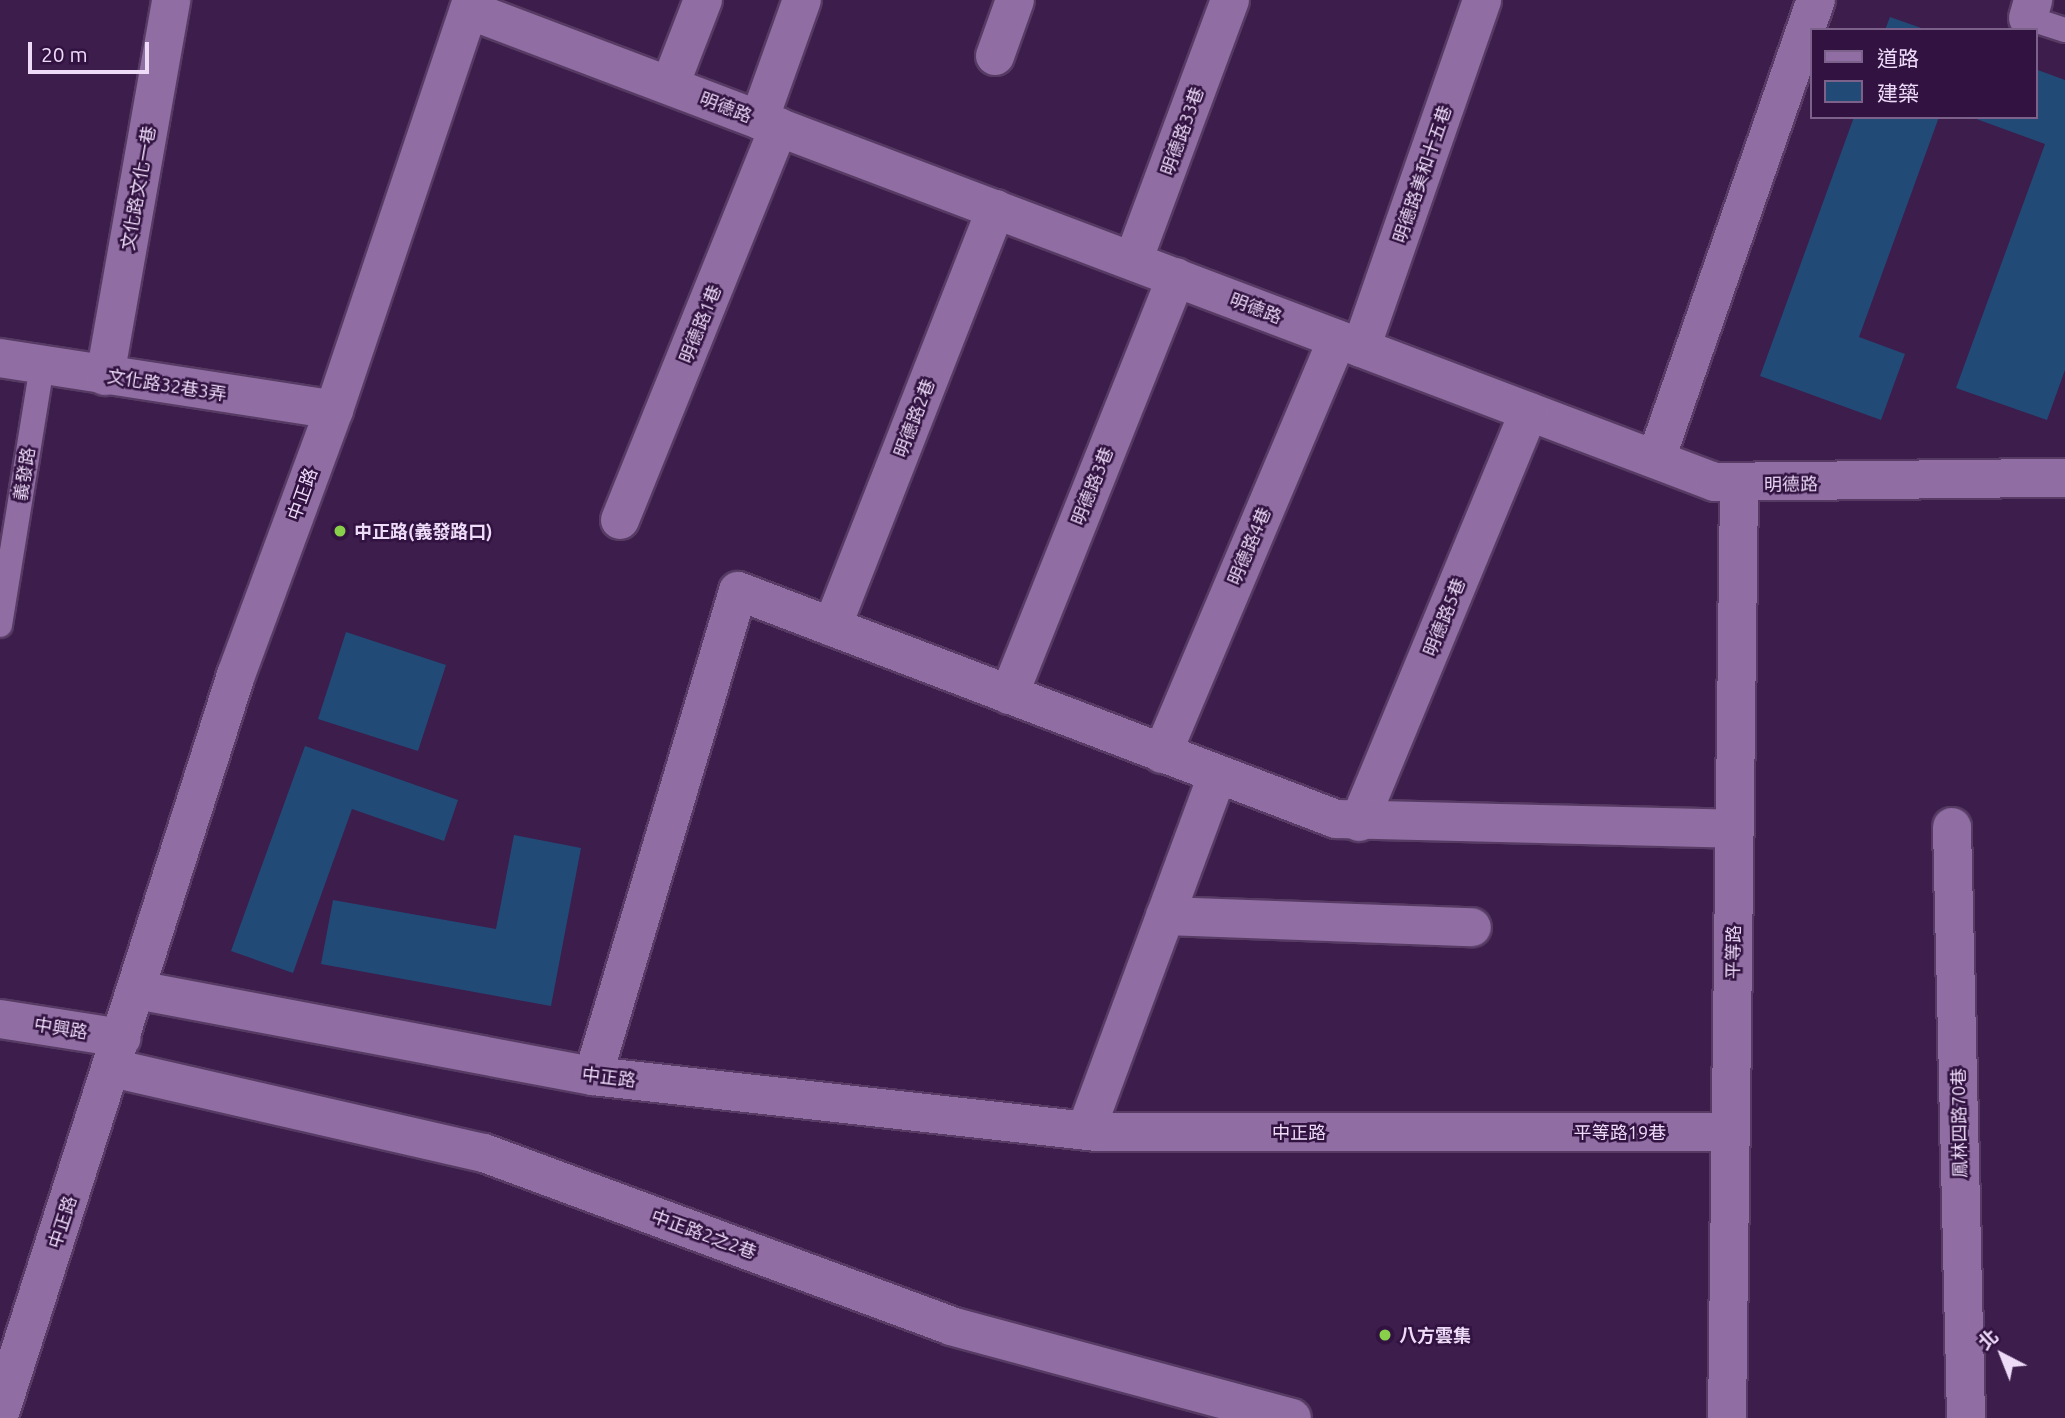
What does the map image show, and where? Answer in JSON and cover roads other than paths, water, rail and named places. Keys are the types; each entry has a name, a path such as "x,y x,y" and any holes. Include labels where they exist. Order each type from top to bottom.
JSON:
{"street":[{"name":"文化路文化一巷","path":"105,376 171,0"},
{"path":"670,85 703,0"},
{"name":"明德路1巷","path":"620,520 769,124 802,0"},
{"path":"995,56 1014,0"},
{"name":"明德路33巷","path":"1133,261 1230,0"},
{"name":"明德路美和十五巷","path":"1349,343 1482,0"},
{"path":"1656,459 1816,0"},
{"name":"明德路","path":"471,5 769,124 1715,482 1739,485 2065,478"},
{"name":"中正路","path":"0,1413 236,675 334,410 471,5"},
{"name":"明德路2巷","path":"832,627 996,209"},
{"name":"明德路3巷","path":"1009,695 1176,277"},
{"name":"明德路4巷","path":"1162,754 1349,343"},
{"name":"文化路32巷3弄","path":"0,358 334,410"},
{"name":"明德路5巷","path":"1359,822 1529,412"},
{"name":"平等路","path":"1727,1418 1739,485"},
{"path":"593,1076 738,591 1336,820 1735,829"},
{"path":"1086,1130 1217,775"},
{"name":"鳳林四路70巷","path":"1952,827 1966,1418"},
{"path":"1165,916 1472,928"},
{"name":"中正路","path":"137,990 593,1076 1086,1130 1511,1132"},
{"name":"中興路","path":"0,1019 117,1053"},
{"name":"中正路2之2巷","path":"117,1053 484,1153 951,1326 1292,1418"},
{"name":"平等路19巷","path":"1511,1132 1730,1132"}],"lane":[{"path":"2030,9 2065,30"},
{"name":"義發路","path":"0,625 42,366"}],"place":[{"name":"中正路(義發路口)","path":"340,531"},
{"name":"八方雲集","path":"1385,1335"}]}
